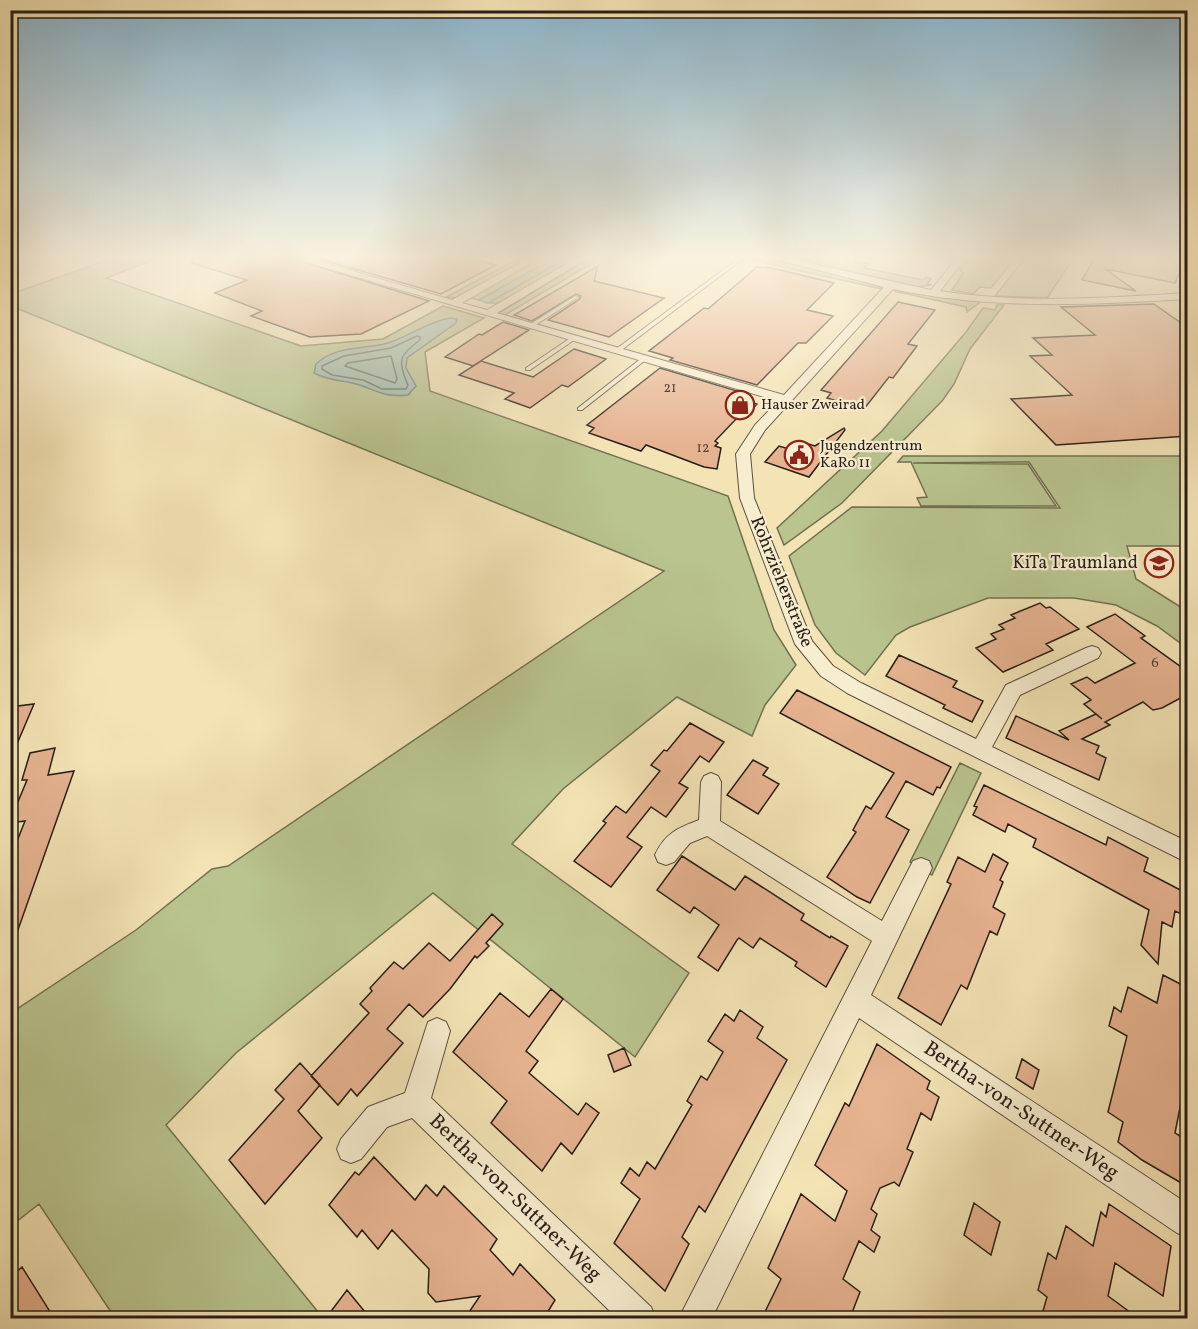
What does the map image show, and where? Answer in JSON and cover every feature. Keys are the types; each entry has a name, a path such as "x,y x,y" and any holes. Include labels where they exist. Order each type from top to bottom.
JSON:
{"street":[{"path":"518,321 786,399"},
{"name":"Rohrzieherstraße","path":"858,321 760,428 743,454 747,498 804,644 818,662 846,684 1188,853"},
{"path":"980,751 1013,690 1092,653"},
{"path":"709,826 711,782"},
{"path":"666,855 682,836 709,826"},
{"path":"709,826 887,937"},
{"path":"695,1318 921,868"},
{"name":"Bertha-von-Suttner-Weg","path":"855,1000 1188,1222"},
{"name":"Bertha-von-Suttner-Weg","path":"416,1103 437,1031"},
{"name":"Bertha-von-Suttner-Weg","path":"351,1149 378,1117 416,1103"},
{"name":"Bertha-von-Suttner-Weg","path":"416,1103 640,1318"}],"lane":[{"path":"532,325 538,321"},
{"path":"618,350 657,321"},
{"path":"528,369 574,338"},
{"path":"580,409 645,358"}],"green space":[{"path":"48,321 229,321 301,346 383,339 416,321 479,321 425,352 430,391 728,496 774,630 796,665 765,705 752,736 677,697 563,789 512,844 689,973 635,1057 433,893 236,1053 166,1125 323,1318 115,1318 39,1204 11,1226 11,1013 136,930 212,869 228,866 664,571"},
{"path":"974,321 992,321 970,349 954,384 942,401 842,503 784,545 777,528 882,431"},
{"path":"903,456 1187,456 1187,546 1127,546 1136,579 1187,611 1187,648 1157,626 1116,605 1074,598 988,598 910,627 896,635 865,675 836,653 815,625 789,556 852,507 1060,508 1029,462 913,463 1028,464 1056,506 921,506 917,498 927,497 911,462 898,462"},
{"path":"960,763 981,773 932,875 910,862"}],"water":[{"path":"456,321 407,358 406,368 416,386 408,395 384,394 314,373 316,364 332,354 388,343 434,323"}],"building":[{"path":"265,321 388,321 361,334 310,337"},
{"path":"552,321 632,321 609,337"},
{"path":"687,321 828,321 806,343 798,343 757,385 670,360 673,358 649,351"},
{"path":"881,321 926,321 908,344 917,346 893,378 889,377 864,409 827,398 831,393 821,390"},
{"path":"1078,321 1178,321 1188,328 1188,436 1056,445 1011,399 1072,395 1030,356 1052,355 1033,338 1095,335"},
{"path":"503,322 529,330 473,366 445,357 479,334 482,335"},
{"path":"574,349 606,359 568,387 562,385 530,408 505,399 514,393 459,375 481,361 533,377"},
{"path":"660,368 747,394 742,399 757,404 743,418 739,416 715,441 718,443 715,446 721,448 717,469 704,467 646,445 641,451 589,433 594,428 587,425"},
{"path":"844,428 845,430 809,477 765,462 779,446 792,450 799,441 815,446"},
{"path":"1040,603 1046,608 1050,607 1079,629 1046,644 1053,650 1003,672 976,648 996,639 991,634 1004,629 999,625 1015,618 1011,615"},
{"path":"1115,614 1145,636 1141,638 1188,672 1188,694 1162,708 1153,710 1143,702 1105,722 1110,725 1082,739 1099,746 1096,753 1106,758 1099,780 1006,738 1016,716 1069,740 1059,731 1096,714 1084,704 1091,700 1071,684 1087,677 1095,683 1135,663 1087,627"},
{"path":"899,655 957,681 953,687 983,701 972,722 943,708 945,705 886,676"},
{"path":"797,690 951,767 940,788 937,787 933,795 906,781 886,817 909,830 870,903 827,877 856,832 853,830 866,806 871,809 894,773 780,713"},
{"path":"34,704 11,758 10,758 10,707"},
{"path":"690,723 724,742 709,762 700,756 679,783 688,788 666,817 651,807 627,837 642,847 611,887 574,861 606,823 603,821 616,806 626,813 660,771 651,765 664,750 667,751"},
{"path":"55,748 48,775 74,771 13,944 10,944 10,859 25,821 10,823 10,821 27,780 22,780 30,753"},
{"path":"753,760 768,768 763,775 779,784 758,814 727,795"},
{"path":"984,785 1106,845 1108,837 1148,858 1144,871 1188,894 1188,917 1175,911 1172,927 1162,922 1158,964 1141,945 1149,910 1033,847 1036,839 1008,824 1005,832 973,815 977,807 974,806"},
{"path":"993,854 1008,863 1000,880 1003,882 993,907 1005,914 997,935 990,931 967,989 961,985 941,1025 898,998 951,884 947,882 958,857 985,872"},
{"path":"682,856 735,890 745,876 804,914 801,920 848,946 826,987 795,966 797,962 760,938 753,948 739,938 718,971 698,957 719,925 694,907 690,913 657,890"},
{"path":"492,914 503,924 486,943 489,946 477,958 475,956 450,989 423,1017 409,1004 387,1029 403,1043 357,1096 351,1089 338,1105 311,1076 369,1013 360,1004 372,991 370,988 394,962 403,969 429,943 450,961"},
{"path":"1163,975 1188,988 1188,1067 1175,1133 1188,1141 1188,1160 1183,1184 1142,1160 1118,1142 1123,1122 1108,1112 1127,1036 1109,1026 1114,1007 1121,1012 1128,987 1157,1003"},
{"path":"551,989 563,999 526,1051 538,1061 529,1073 578,1115 586,1103 599,1113 572,1154 561,1143 542,1171 491,1123 507,1101 453,1052 500,993 529,1017"},
{"path":"740,1010 763,1027 757,1038 787,1060 705,1212 699,1206 682,1237 689,1244 665,1291 614,1243 640,1199 621,1183 630,1168 639,1176 647,1162 655,1169 692,1105 687,1101 701,1076 707,1080 723,1052 708,1041 725,1014 734,1021"},
{"path":"877,1044 930,1081 927,1089 939,1097 931,1120 921,1113 907,1149 913,1152 899,1186 894,1182 880,1188 871,1209 877,1214 871,1230 880,1237 874,1252 859,1241 843,1279 860,1292 850,1318 762,1318 781,1279 768,1268 801,1194 835,1221 847,1191 815,1165 845,1103 849,1106"},
{"path":"624,1048 631,1065 614,1072 608,1055"},
{"path":"1022,1059 1039,1070 1033,1089 1016,1078"},
{"path":"300,1063 320,1085 298,1111 322,1138 265,1204 229,1160 284,1099 275,1090"},
{"path":"374,1157 415,1200 426,1185 437,1196 444,1186 497,1239 490,1250 513,1275 520,1264 555,1300 544,1318 465,1318 480,1296 436,1302 428,1293 429,1269 392,1230 378,1249 362,1230 357,1237 329,1205 355,1172 359,1175"},
{"path":"974,1203 1000,1222 991,1255 964,1235"},
{"path":"1109,1204 1171,1246 1163,1296 1115,1263 1108,1296 1138,1318 1041,1318 1047,1297 1038,1290 1048,1253 1056,1259 1066,1226 1093,1246 1101,1212 1106,1217"},
{"path":"22,1267 54,1318 10,1318 10,1278"},
{"path":"347,1290 370,1318 326,1318"}],"place":[{"name":"Hauser Zweirad","path":"740,405"},
{"name":"Jugendzentrum KaRo 11","path":"799,455"},
{"name":"KiTa Traumland","path":"1159,563"}]}
